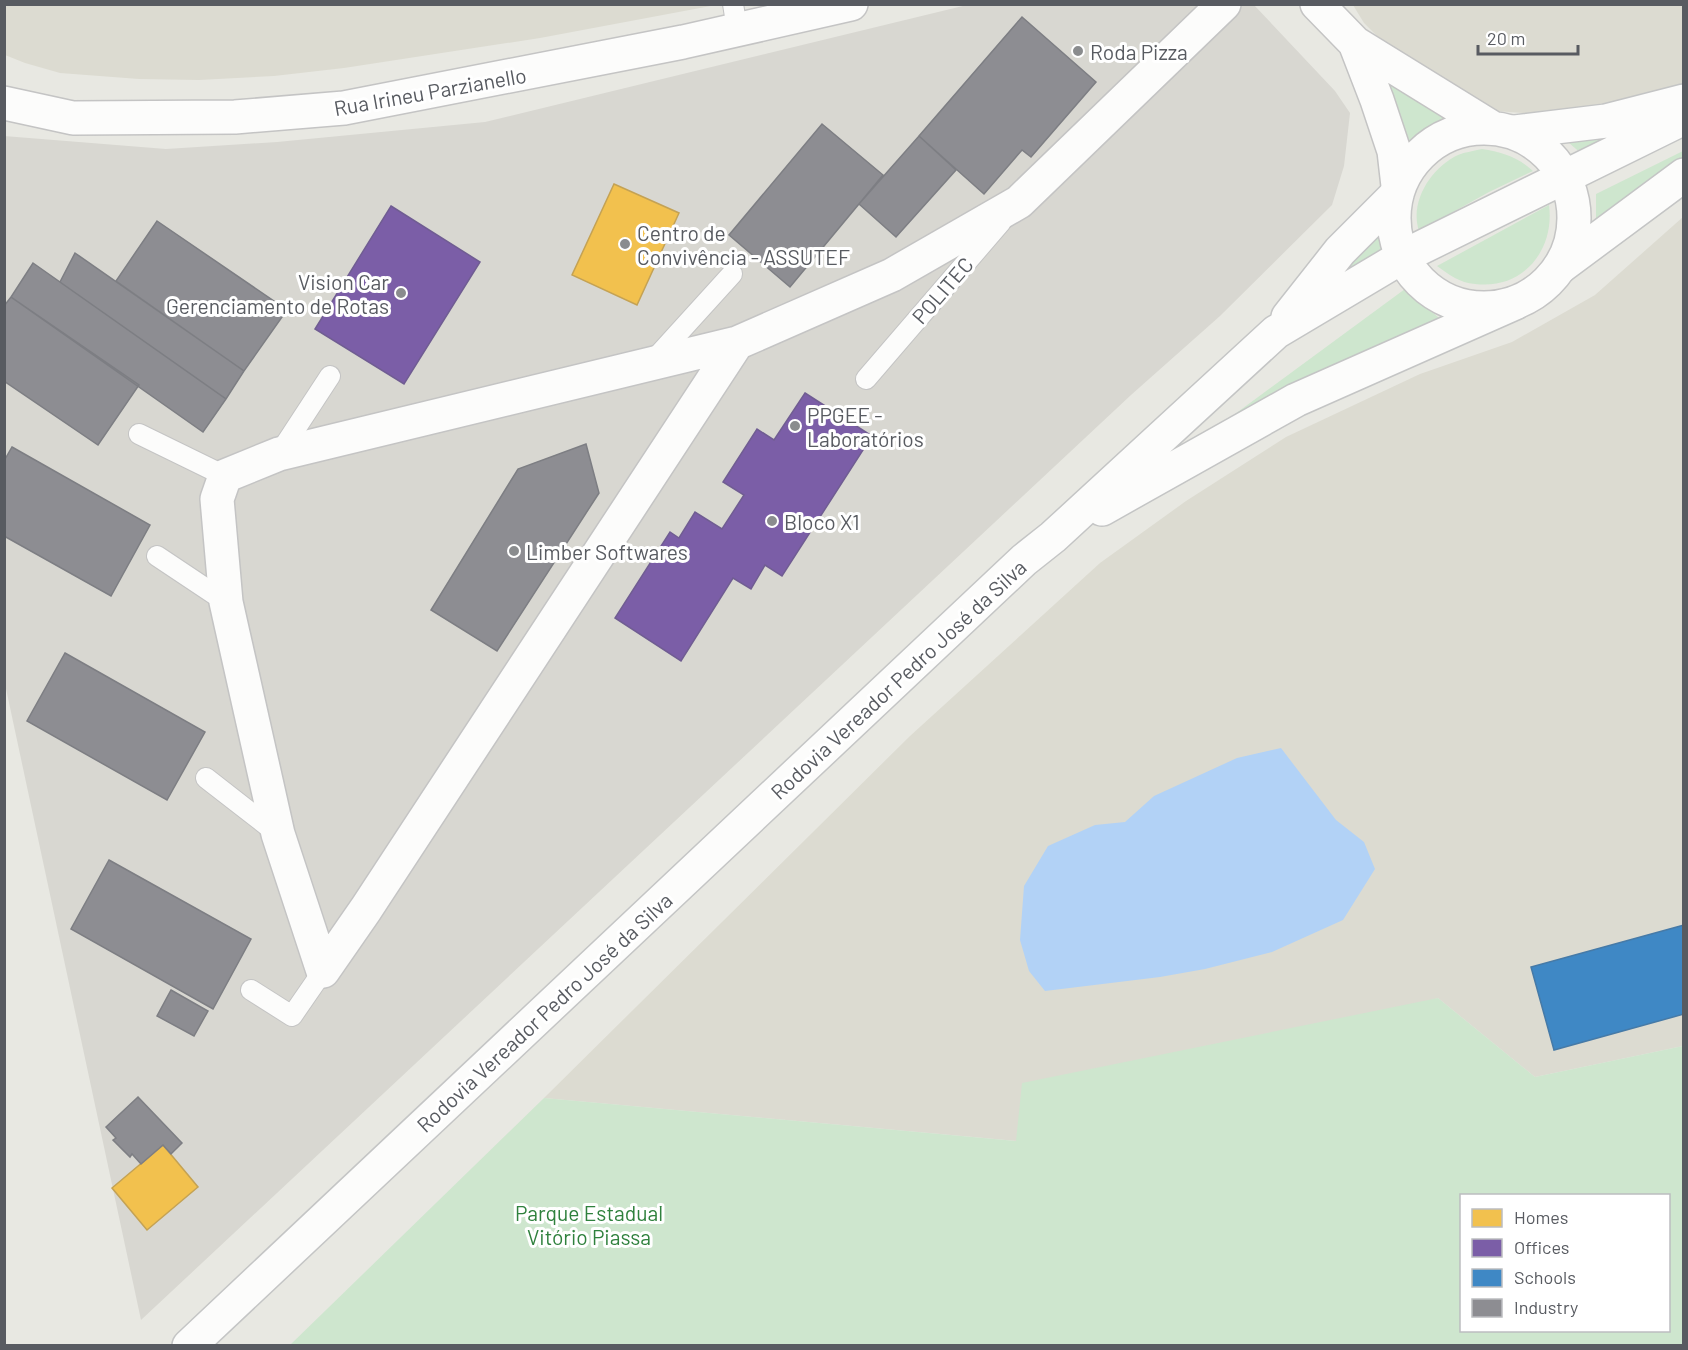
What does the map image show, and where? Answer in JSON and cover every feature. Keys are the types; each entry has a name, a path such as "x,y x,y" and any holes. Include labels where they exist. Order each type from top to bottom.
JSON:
{"street":[{"name":"Rua Irineu Parzianello","path":"4,103 73,118 235,117 344,108 682,42 735,17 851,4"},
{"path":"322,971 278,834 226,602 217,499 225,476 279,454 737,343 892,275 1019,202 1224,4"},
{"path":"1317,4 1355,43 1503,129 1544,150 1564,176 1574,207 1573,238 1560,267"},
{"path":"1355,43 1394,151 1397,191 1394,227 1402,257 1422,284 1450,302 1482,309 1515,303"},
{"path":"1276,332 1340,251 1397,191 1408,168 1420,154 1452,132 1606,121 1683,101"},
{"name":"Rodovia Vereador Pedro José da Silva","path":"189,1346 1024,560 1053,537 1276,332 1402,257 1683,118"},
{"path":"1053,537 1296,400 1515,303 1541,289 1560,267 1683,175"},
{"path":"322,971 366,909 737,343"}],"lane":[{"name":"POLITEC","path":"866,379 1019,202"},
{"path":"651,363 732,274"},
{"path":"279,454 330,376"},
{"path":"139,434 225,476"},
{"path":"157,556 226,602"},
{"path":"206,778 278,834"},
{"path":"251,990 291,1016 322,971"}],"shaded area":[{"path":"971,4 1254,5 1335,91 1350,113 1344,166 1332,205 1220,316 1131,395 141,1320 5,684 4,136 166,149 277,142 485,122"},
{"path":"4,5 716,5 540,38 344,68 274,76 199,80 139,79 60,73 25,63 5,55"},
{"path":"1353,5 1683,5 1683,92 1547,115 1496,111 1404,63 1364,23"},
{"path":"1683,217 1683,1046 1535,1077 1438,998 1017,1141 544,1098 910,736 1100,563 1186,501 1286,437 1420,374 1512,342 1595,295"}],"green space":[{"path":"1378,72 1453,114 1428,128 1407,149"},
{"path":"1632,130 1583,155 1561,136"},
{"path":"1482,149 1509,156 1522,162 1533,171 1489,192 1419,231 1417,208 1425,186 1432,176 1448,160"},
{"path":"1683,151 1683,161 1596,229 1596,194"},
{"path":"1549,205 1550,222 1547,237 1532,264 1521,274 1508,281 1475,284 1459,280 1437,266"},
{"path":"1384,223 1390,244 1336,281"},
{"path":"1405,289 1445,323 1319,375 1235,414"},
{"name":"Parque Estadual Vitório Piassa","path":"1438,998 1535,1077 1683,1046 1683,1345 290,1345 544,1098 1016,1141 1022,1083"}],"water":[{"path":"1281,748 1336,820 1364,842 1375,869 1343,920 1272,952 1205,969 1045,991 1029,971 1020,940 1024,886 1048,846 1095,825 1125,822 1154,796 1237,758"}],"building: Homes":[{"name":"Centro de Convivência - ASSUTEF","path":"614,184 679,213 637,305 572,275"},
{"path":"163,1145 198,1187 147,1230 112,1188"}],"building: Offices":[{"path":"391,206 480,262 404,384 315,329"},
{"name":"Bloco X1","path":"805,393 872,436 782,576 765,565 751,589 733,578 681,661 615,618 670,532 679,538 695,512 722,529 744,495 723,482 757,429 774,440"}],"building: Schools":[{"path":"1684,925 1684,1014 1554,1050 1531,967"}],"building: Industry":[{"path":"1022,17 1096,82 1031,157 1022,150 984,194 919,136"},
{"path":"822,124 883,175 790,287 729,235"},
{"path":"919,136 956,170 896,237 859,204"},
{"path":"157,221 287,310 244,371 116,281"},
{"path":"75,253 244,371 226,399 60,282"},
{"path":"33,263 226,399 203,432 11,297"},
{"path":"11,297 139,385 98,445 4,381 4,306"},
{"name":"Limber Softwares","path":"586,444 599,493 497,651 431,610 518,469"},
{"path":"12,447 150,525 111,596 4,536 4,461"},
{"path":"65,653 205,732 167,800 27,721"},
{"path":"109,860 251,939 213,1009 71,929"},
{"path":"171,990 208,1011 194,1036 157,1016"},
{"path":"138,1097 182,1143 171,1154 163,1145 141,1164 132,1154 130,1157 113,1140 116,1138 106,1127"}],"place":[{"name":"Roda Pizza","path":"1078,51"},
{"name":"Centro de Convivência - ASSUTEF","path":"625,244"},
{"name":"Vision Car Gerenciamento de Rotas","path":"401,293"},
{"name":"PPGEE - Laboratórios","path":"795,426"},
{"name":"Bloco X1","path":"772,521"},
{"name":"Limber Softwares","path":"514,551"}]}
